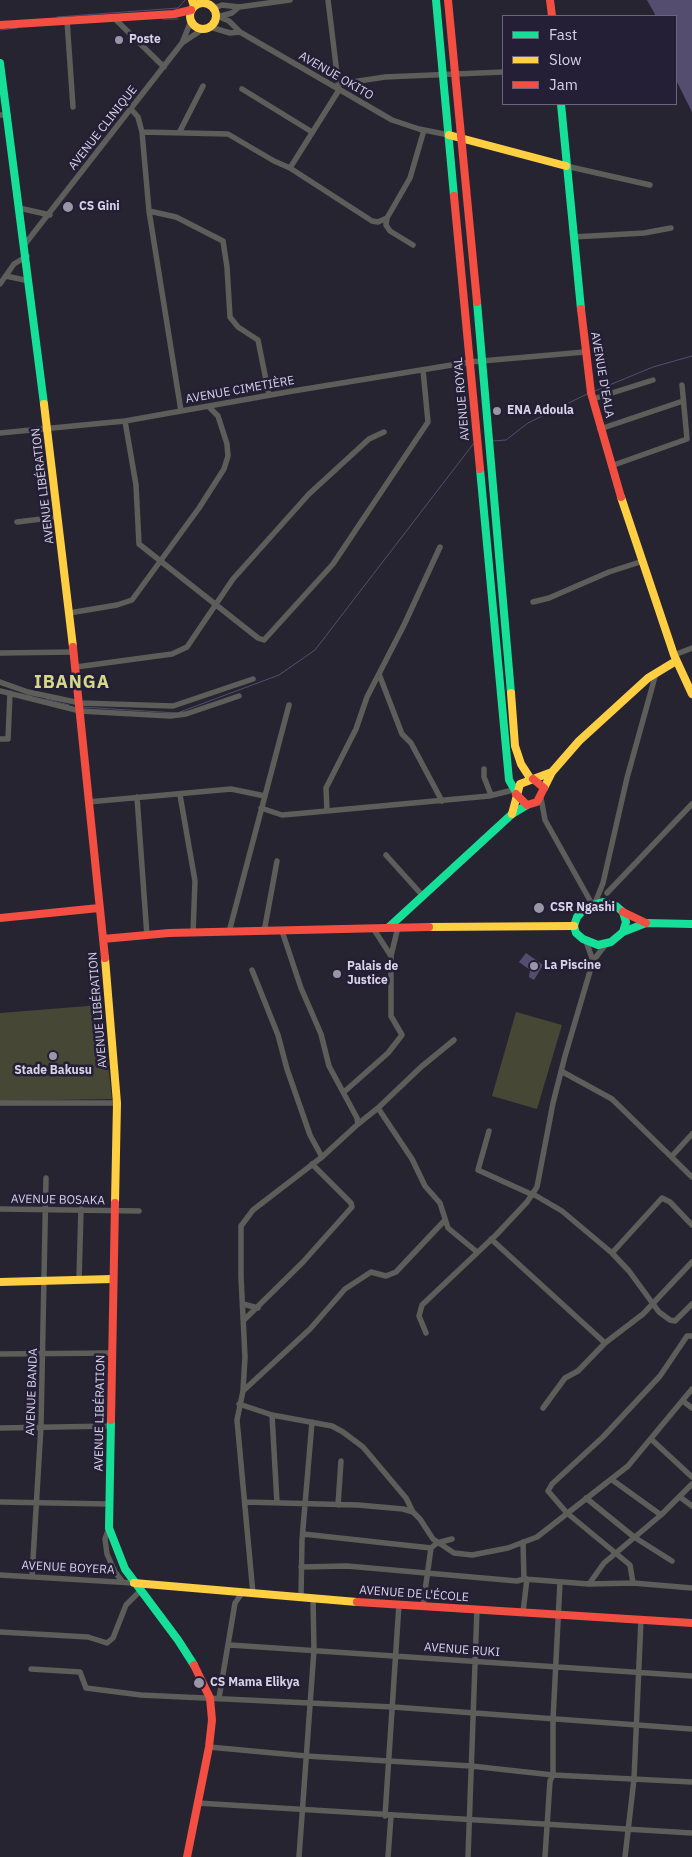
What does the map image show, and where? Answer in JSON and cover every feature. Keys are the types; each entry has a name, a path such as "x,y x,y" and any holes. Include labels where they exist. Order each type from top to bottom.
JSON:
{"street":[{"path":"182,43 207,28 222,5 239,8 290,0"},
{"path":"290,168 339,87 328,0"},
{"name":"AVENUE ROYAL","path":"436,0 509,780 515,792"},
{"name":"AVENUE ROYAL","path":"448,0 490,438 516,746 522,764 532,778"},
{"path":"550,0 552,15"},
{"path":"174,14 204,1 216,13 226,15 239,8"},
{"path":"191,20 193,5"},
{"name":"AVENUE OKITO","path":"216,13 240,32 339,87 392,120 424,130 449,135"},
{"path":"0,25 112,16 174,14 191,20 196,27 207,28"},
{"path":"112,16 164,67"},
{"path":"67,20 73,107"},
{"name":"AVENUE CLINIQUE","path":"25,244 182,43 191,20"},
{"name":"AVENUE OKITO","path":"207,28 230,33 240,32"},
{"name":"AVENUE LIBÉRATION","path":"0,63 4,115 25,244 76,667 117,1102 112,1279 113,1353 109,1528 119,1558 140,1592 178,1640 193,1663 210,1698 212,1720 209,1747 188,1857"},
{"path":"339,87 385,77 502,72"},
{"path":"179,133 203,86"},
{"path":"242,89 312,132"},
{"name":"AVENUE D'EALA","path":"561,105 585,352 592,397 611,466 675,658 692,694"},
{"path":"130,108 138,117 142,132 149,210 181,411"},
{"path":"390,231 386,226 387,218 410,178 424,130"},
{"path":"142,132 228,134 274,161 290,168 413,245"},
{"path":"449,135 566,166 650,185"},
{"path":"20,208 50,214"},
{"path":"149,210 176,217 223,241 227,267 230,317 238,327 258,340 269,395"},
{"path":"372,221 383,221 387,218"},
{"path":"573,237 644,233 671,228"},
{"path":"0,284 14,264 26,256"},
{"path":"6,276 29,281"},
{"name":"AVENUE CIMETIÈRE","path":"0,433 125,422 269,395 470,362 585,352"},
{"path":"125,422 136,485 138,540 142,548 258,638 264,640 333,564 428,422 423,370"},
{"path":"592,397 653,380"},
{"path":"611,466 687,439 682,386"},
{"path":"600,429 683,401"},
{"path":"218,416 222,404"},
{"path":"69,613 128,603 136,596 199,508 228,462 227,444 218,416 209,407"},
{"path":"76,667 172,654 182,650 192,640 215,604 245,564 308,494 370,439 384,432"},
{"path":"17,522 58,516"},
{"path":"327,811 326,788 356,729 362,707 440,547"},
{"path":"532,602 549,598 609,572 643,561"},
{"path":"594,903 568,864 542,812 541,798 544,788 552,772 586,735 648,678 692,648"},
{"path":"0,653 74,652"},
{"path":"606,944 586,941 576,933 574,926 580,914 594,903 603,883 627,778 656,673"},
{"path":"379,674 402,734 410,743 442,800"},
{"path":"0,682 80,708 182,704 254,679"},
{"path":"0,690 80,708 179,716 239,696"},
{"path":"0,739 8,739 10,693"},
{"path":"229,932 289,706"},
{"path":"484,769 484,777 491,795"},
{"path":"512,814 515,792 520,784 552,772"},
{"path":"532,778 544,788"},
{"path":"88,802 180,795 238,788 265,796"},
{"path":"261,808 282,814 515,792"},
{"path":"515,792 529,805 542,812"},
{"path":"180,795 195,881 193,933"},
{"path":"138,797 146,936"},
{"path":"389,927 512,814 541,798"},
{"path":"607,893 692,804"},
{"path":"386,855 422,896"},
{"path":"264,932 277,861"},
{"path":"603,883 607,893 607,903"},
{"path":"594,903 607,903 646,923"},
{"path":"0,918 99,908"},
{"path":"623,912 626,922 624,932"},
{"path":"426,1333 419,1316 422,1306 491,1239 533,1194 539,1179 561,1071 593,961 606,944 624,932 646,923 692,924"},
{"path":"103,939 193,933 389,927 574,926"},
{"path":"344,1092 388,1053 402,1035 391,1016 390,956 398,927"},
{"path":"373,928 390,956"},
{"path":"282,931 321,1034 327,1061 359,1121"},
{"path":"586,941 593,961"},
{"path":"252,970 278,1035 286,1069 310,1135 322,1157"},
{"path":"253,1594 237,1420 243,1391 245,1357 241,1226 253,1210 322,1157 359,1121 378,1108 421,1067 454,1040"},
{"path":"561,1071 612,1099 692,1177"},
{"path":"0,1104 117,1102"},
{"path":"378,1108 412,1159 425,1186 440,1204 451,1232 477,1252"},
{"path":"490,1131 478,1170 533,1194 562,1211 612,1253 629,1271 659,1312 672,1321 692,1304"},
{"path":"672,1156 692,1134"},
{"path":"244,1320 303,1262 352,1207 351,1203 312,1164"},
{"name":"AVENUE BANDA","path":"32,1576 44,1353 46,1178"},
{"path":"612,1253 662,1198 670,1202 692,1225"},
{"name":"AVENUE BOSAKA","path":"0,1209 46,1208 139,1211"},
{"path":"79,1280 81,1209"},
{"path":"243,1391 310,1329 345,1289 371,1272 386,1276 396,1272 445,1220"},
{"path":"491,1239 604,1343"},
{"path":"542,1408 565,1378 578,1371 604,1343 653,1304 692,1262"},
{"path":"0,1282 112,1279"},
{"path":"243,1304 258,1308"},
{"path":"632,1583 630,1565 567,1513 552,1498 548,1491 604,1437 660,1376 688,1336 692,1336"},
{"path":"0,1354 113,1353"},
{"path":"239,1404 272,1415 332,1426 363,1447 406,1498 413,1512 437,1543 461,1555 508,1548 537,1538 628,1466 692,1389"},
{"path":"683,1401 692,1408"},
{"path":"272,1415 277,1503"},
{"path":"301,1597 300,1567 312,1422"},
{"path":"0,1428 112,1426"},
{"path":"651,1440 692,1476"},
{"path":"338,1505 341,1461"},
{"path":"610,1479 661,1515"},
{"path":"589,1584 598,1570 661,1515 692,1484"},
{"path":"680,1497 692,1506"},
{"path":"586,1498 634,1537 672,1560"},
{"path":"0,1502 109,1504"},
{"path":"245,1502 392,1507 413,1512"},
{"path":"109,1528 105,1539 107,1554 115,1572 122,1581"},
{"path":"303,1534 431,1548"},
{"path":"423,1605 431,1548 437,1543 452,1539"},
{"path":"523,1542 526,1579 524,1612"},
{"path":"300,1567 347,1566 517,1581 526,1579 589,1584 632,1583 692,1588"},
{"name":"AVENUE BOYERA","path":"0,1575 134,1583"},
{"path":"545,1857 550,1781 553,1775 553,1720 560,1582"},
{"name":"AVENUE DE L'ÉCOLE","path":"134,1583 313,1599 692,1623"},
{"path":"0,1632 88,1637 107,1643 113,1638 126,1605 140,1592"},
{"path":"219,1698 230,1645 235,1603 231,1592"},
{"path":"235,1603 242,1593"},
{"path":"299,1857 314,1650 313,1599"},
{"path":"388,1857 389,1761 399,1604"},
{"path":"468,1857 477,1609"},
{"path":"625,1857 634,1780 641,1620"},
{"name":"AVENUE RUKI","path":"230,1645 692,1676"},
{"path":"31,1669 80,1672 86,1688 141,1695 393,1707 692,1729"},
{"path":"209,1747 306,1756 471,1766 553,1775 692,1782"},
{"path":"197,1803 692,1833"}],"green space":[{"name":"Stade Bakusu","path":"101,1005 112,1099 0,1101 0,1013"},
{"path":"516,1012 562,1025 537,1109 492,1096"}],"shaded area":[{"path":"647,0 692,0 692,112 677,82 677,15 655,15"},
{"name":"La Piscine","path":"526,953 543,965 534,980 529,977 530,970 519,962"}],"waterway":[{"path":"57,17 178,8 185,0"},
{"path":"163,19 178,19"},
{"path":"0,30 17,28"},
{"path":"595,391 653,367 692,356"},
{"path":"493,441 506,440 528,423 589,393"},
{"path":"180,712 279,675 315,650 474,443"},
{"path":"46,699 69,705"},
{"path":"82,707 176,713"}],"traffic: fast":[{"path":"436,0 454,196"},
{"path":"0,63 44,404"},
{"path":"561,105 581,309"},
{"path":"477,302 511,693"},
{"path":"480,469 509,780 516,792"},
{"path":"389,927 512,814 527,805"},
{"path":"623,932 626,922 623,912 616,906 603,902 586,907 577,917 574,926 576,933 583,939 598,945 611,942 623,932 646,923 692,924"},
{"path":"111,1420 109,1528 125,1569 178,1640 194,1665"}],"traffic: slow":[{"path":"192,0 194,6"},
{"path":"203,3 212,7 216,16 212,25 203,29 194,25 190,16 194,7 203,3"},
{"path":"449,135 566,166"},
{"path":"44,404 73,647"},
{"path":"621,497 674,655 692,694"},
{"path":"544,788 552,772 579,741 648,678 676,661"},
{"path":"511,693 515,746 521,764 530,778"},
{"path":"512,814 520,784 552,772"},
{"path":"429,927 574,926"},
{"path":"105,958 117,1103 115,1203"},
{"path":"0,1282 112,1279"},
{"path":"134,1583 357,1602"}],"traffic: jam":[{"path":"448,0 477,302"},
{"path":"550,0 552,15"},
{"path":"0,25 174,14 191,10"},
{"path":"454,196 480,469"},
{"path":"581,309 591,393 621,497"},
{"path":"73,647 105,958"},
{"path":"516,794 527,805 537,802 544,788 533,779"},
{"path":"0,918 99,908"},
{"path":"623,912 646,923"},
{"path":"103,939 169,933 429,927"},
{"path":"111,1420 115,1203"},
{"path":"357,1602 692,1623"},
{"path":"187,1857 209,1747 212,1720 210,1698 194,1665"}],"place":[{"name":"Poste","path":"119,40"},
{"name":"CS Gini","path":"68,207"},
{"name":"ENA Adoula","path":"497,411"},
{"name":"CSR Ngashi","path":"539,908"},
{"name":"La Piscine","path":"534,966"},
{"name":"Palais de Justice","path":"337,974"},
{"name":"Stade Bakusu","path":"53,1056"},
{"name":"CS Mama Elikya","path":"199,1683"}],"district":[{"name":"IBANGA","path":"72,683"}]}
